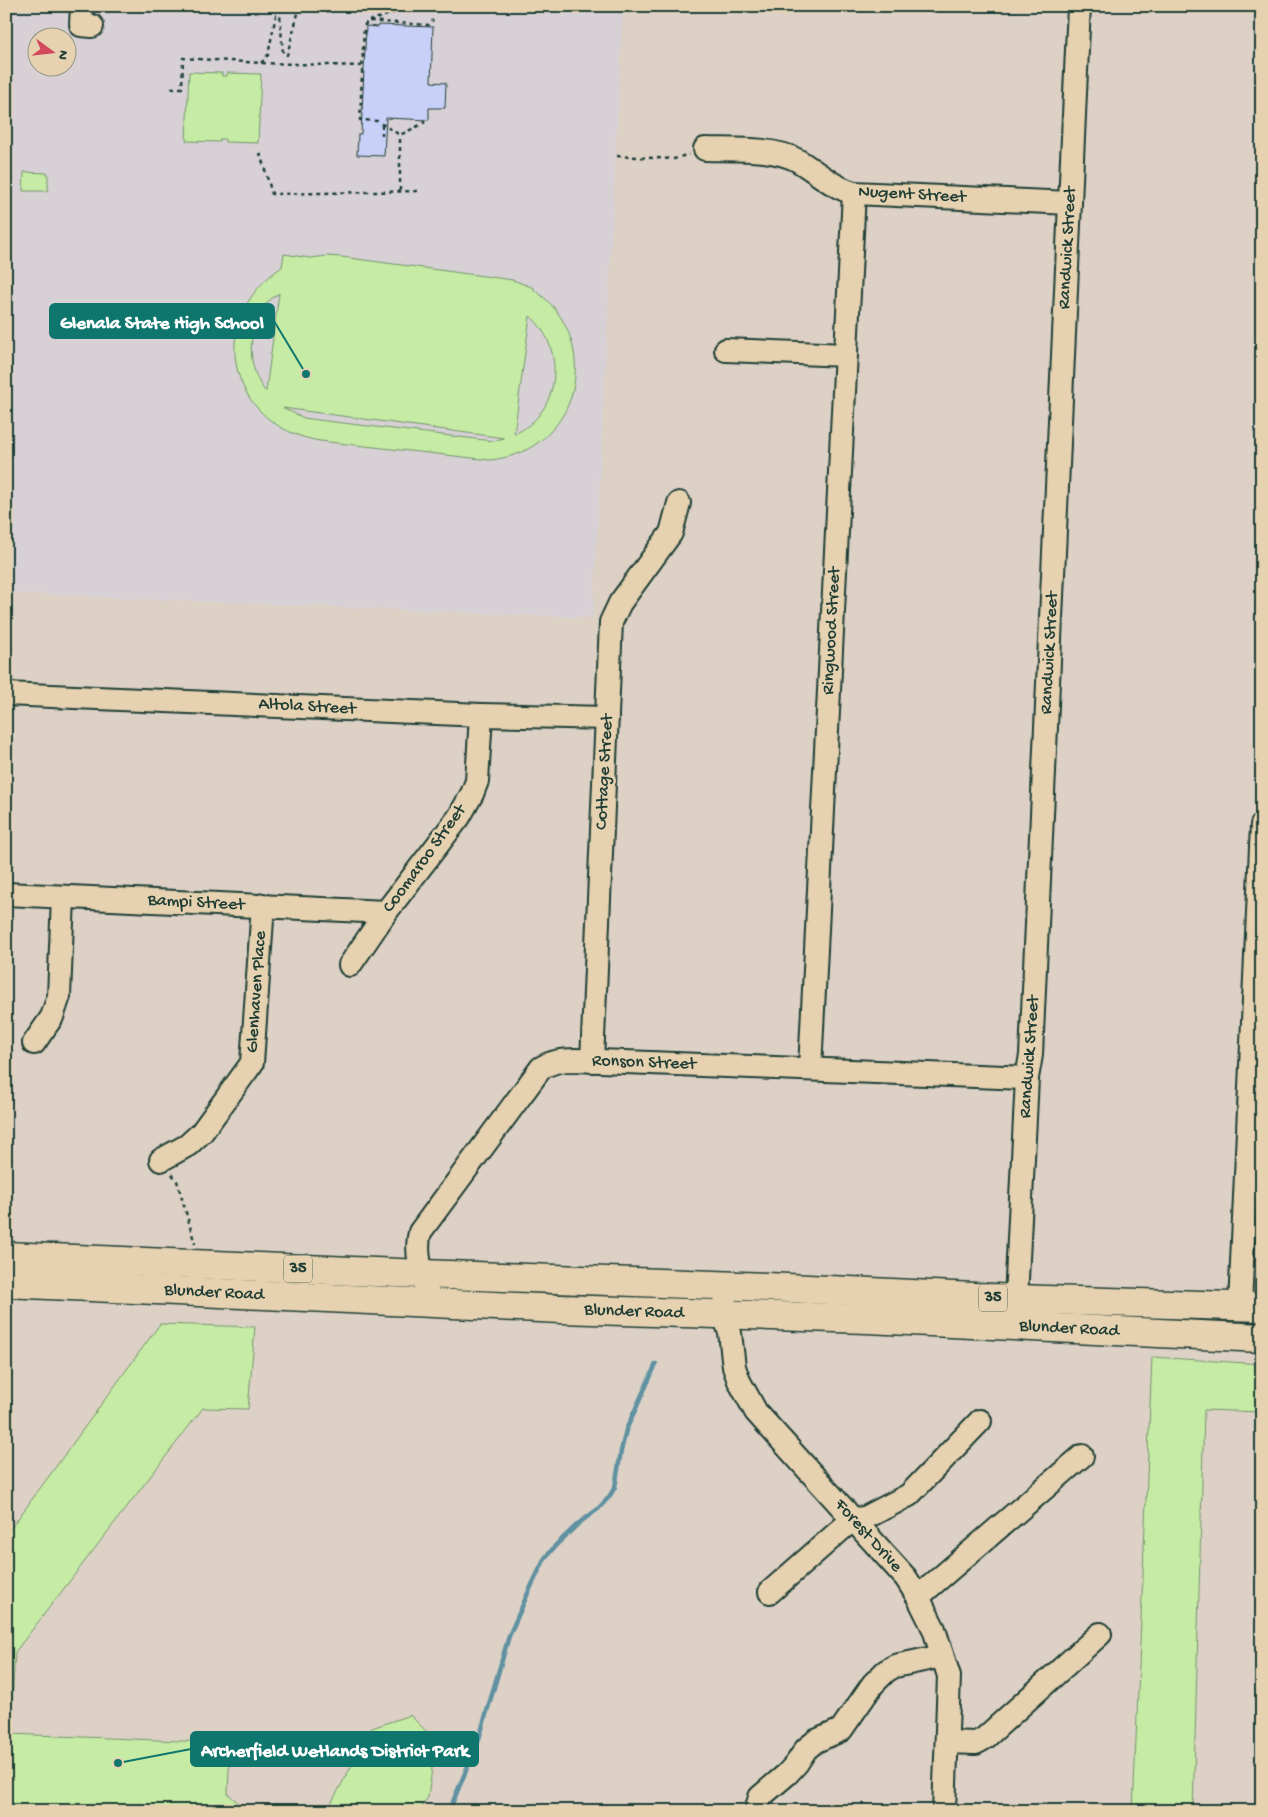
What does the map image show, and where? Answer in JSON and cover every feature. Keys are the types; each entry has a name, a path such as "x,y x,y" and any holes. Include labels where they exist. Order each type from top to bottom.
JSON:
{"main road":[{"name":"Blunder Road","path":"6,1256 1016,1299 1251,1307"},
{"name":"Blunder Road","path":"6,1283 432,1303 867,1319 1262,1338"}],"street":[{"name":"Randwick Street","path":"1016,1299 1027,1078 1031,1055 1079,6"},
{"name":"Nugent Street","path":"705,149 771,152 785,155 797,160 843,190 854,193 1070,203"},
{"name":"Ringwood Street","path":"810,1069 854,193"},
{"path":"726,350 846,356"},
{"name":"Cottage Street","path":"592,1061 612,622 620,603 671,533 679,503"},
{"name":"Altola Street","path":"6,694 481,715 607,718"},
{"name":"Coomaroo Street","path":"350,965 386,912 459,817 472,794 477,781 481,715"},
{"path":"1251,1307 1262,825"},
{"name":"Bampi Street","path":"6,894 386,912"},
{"path":"34,1043 52,1017 59,996 63,897"},
{"name":"Glenhaven Place","path":"161,1160 188,1145 202,1132 252,1063 262,906"},
{"name":"Ronson Street","path":"432,1303 422,1274 417,1242 420,1232 541,1068 559,1060 1027,1078"},
{"name":"Forest Drive","path":"725,1286 724,1315 730,1333 734,1367 739,1381 756,1412 906,1578 934,1629 949,1676 944,1811"},
{"path":"770,1592 854,1519 865,1518 909,1495 980,1421"},
{"path":"918,1597 1082,1456"},
{"path":"947,1742 976,1743 985,1738 1100,1634"},
{"path":"756,1811 760,1797 797,1763 806,1749 816,1741 841,1730 873,1684 886,1671 895,1666 942,1656"}],"path":[{"path":"261,63 268,55 276,15 280,16 283,54 287,55 300,6"},
{"path":"400,135 377,120 360,120 364,26 368,21 414,6"},
{"path":"368,21 429,25 433,20"},
{"path":"171,88 182,88 182,58 362,66"},
{"path":"400,135 424,123 424,120"},
{"path":"382,124 382,135"},
{"path":"400,135 400,192"},
{"path":"617,156 674,159 705,149"},
{"path":"260,153 272,194 421,191"},
{"path":"161,1160 177,1181 195,1244"}],"shaded area":[{"path":"6,6 623,6 593,618 6,593"}],"green space":[{"path":"189,72 222,73 222,76 227,76 227,73 261,74 258,143 225,142 225,139 220,139 220,142 186,141"},
{"path":"24,172 48,173 48,191 23,191"},
{"path":"284,254 310,258 342,257 513,280 534,288 551,305 564,323 572,343 575,364 574,385 567,406 556,425 540,441 516,454 490,460 320,441 288,431 264,415 247,393 237,368 235,341 242,314 257,289 282,267","holes":["279,293 266,391 265,391 253,367 252,339 260,312","530,316 542,329 550,345 554,362 554,379 542,412 530,424 514,434","283,408 504,438 493,441 304,418"]},
{"path":"160,1324 255,1327 248,1409 203,1408 15,1652 10,1734 230,1743 228,1794 248,1811 6,1811 6,1535"},
{"path":"1152,1357 1262,1364 1262,1412 1204,1410 1193,1811 1133,1811"},
{"path":"410,1715 436,1741 428,1797 419,1811 327,1811 372,1728"}],"building":[{"path":"378,25 433,27 431,82 446,83 445,108 429,108 429,120 386,118 384,156 357,155 358,134 361,134 366,26 378,27"}],"waterway":[{"path":"449,1811 478,1742 509,1636 528,1593 545,1558 579,1523 598,1509 615,1487 626,1430 656,1364"}],"place":[{"name":"Glenala State High School","path":"306,374"},
{"name":"Archerfield Wetlands District Park","path":"118,1763"}]}
